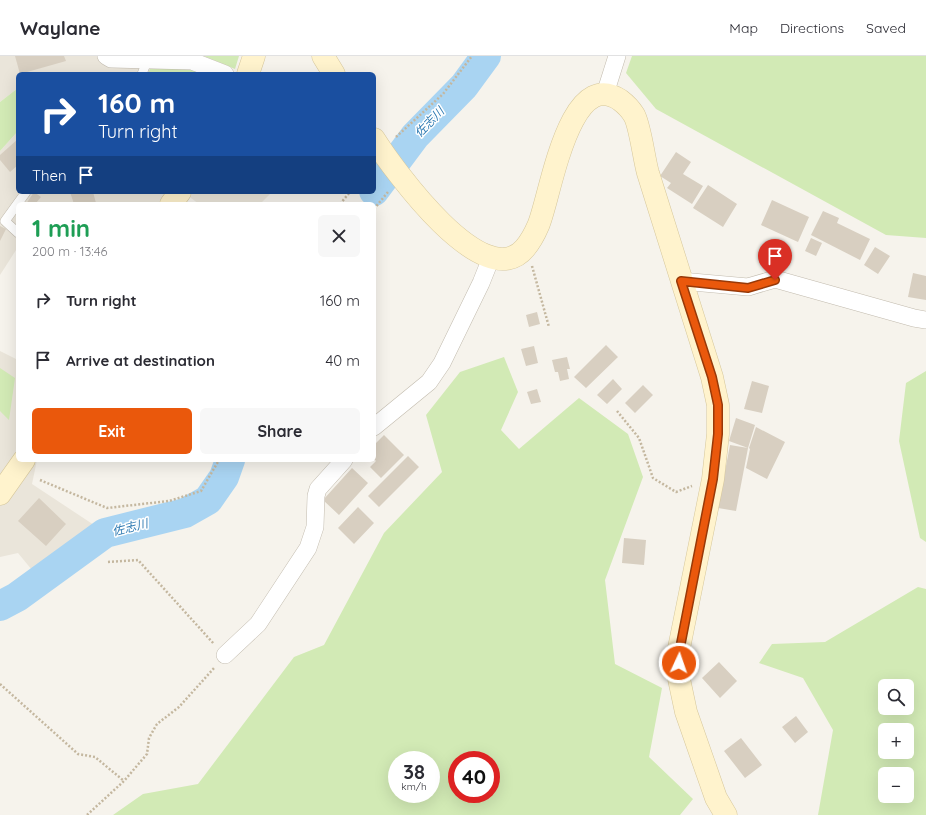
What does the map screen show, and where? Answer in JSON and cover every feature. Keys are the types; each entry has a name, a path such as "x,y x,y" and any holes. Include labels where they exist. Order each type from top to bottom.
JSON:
{"street":[{"path":"106,56 112,59 139,59 144,67 192,61 220,72"},
{"path":"249,72 254,56"},
{"path":"323,56 333,72"},
{"path":"605,94 617,56"},
{"path":"378,145 401,176 445,228 468,247 491,258 509,258 525,249 538,226 569,125 581,106 594,96 605,94 620,100 634,116 646,168 712,377 718,405 718,434 713,479 680,648 679,679 686,712 716,798 726,815"},
{"path":"376,425 430,382 442,363 481,283 491,258"},
{"path":"681,281 748,288 775,280 926,320"},
{"path":"0,494 23,462"},
{"path":"225,655 258,624 308,548 315,527 316,496 318,489 342,462"}],"lane":[{"path":"16,206 5,221 16,231"}],"path":[{"path":"378,145 442,94 472,56"},
{"path":"342,202 348,194"},
{"path":"525,249 532,264 549,327"},
{"path":"617,411 640,438 653,478 676,492 713,479"},
{"path":"40,480 107,508 168,501 201,491 218,462"},
{"path":"88,815 124,781 147,754 149,738 157,724 179,707 225,655 138,560 108,562"},
{"path":"0,684 78,754 95,757 124,781"}],"shaded area":[{"path":"0,56 145,56 150,69 149,72 16,72 16,90 0,102"},
{"path":"16,133 16,194 170,194 163,202 16,202 16,250 0,275 0,151"},
{"path":"186,194 270,194 262,202 196,202"},
{"path":"0,351 16,359 16,462 37,462 32,484 94,525 32,570 18,553 0,557"}],"green space":[{"path":"204,56 239,56 235,69"},
{"path":"632,56 926,56 926,238 886,235 656,109 626,73"},
{"path":"186,65 201,72 149,72 150,69"},
{"path":"16,90 16,133 0,151 0,102"},
{"path":"504,357 518,392 501,430 519,449 579,398 628,434 643,477 605,580 615,664 662,688 649,757 693,799 680,815 113,815 143,794 198,784 294,657 324,645 384,533 442,472 426,415 460,372"},
{"path":"0,368 15,378 9,420 0,411"},
{"path":"926,371 926,542 920,538 899,441 906,383"},
{"path":"918,587 926,589 926,815 818,815 833,730 803,678 759,663 772,644 825,642"}],"building":[{"path":"15,56 64,56 66,61 27,72 19,72"},
{"path":"16,141 16,167 10,172 0,160 0,155"},
{"path":"676,152 691,162 683,174 703,186 692,204 667,188 671,183 660,176"},
{"path":"708,185 737,204 723,227 693,208"},
{"path":"33,194 37,194 41,197 37,202 27,202"},
{"path":"71,194 94,194 96,202 73,202"},
{"path":"772,200 809,217 798,242 761,225"},
{"path":"823,211 839,218 837,223 870,239 860,260 811,235"},
{"path":"0,226 6,229 0,241"},
{"path":"811,238 822,243 816,256 805,251"},
{"path":"875,247 890,256 878,274 864,265"},
{"path":"913,273 926,276 926,300 908,297"},
{"path":"537,312 540,324 529,327 526,315"},
{"path":"606,345 618,357 586,388 574,377"},
{"path":"534,346 538,363 526,366 521,349"},
{"path":"567,357 570,369 567,369 569,379 560,381 558,372 555,372 552,360"},
{"path":"613,379 622,389 607,404 597,395"},
{"path":"752,381 769,386 762,413 744,409"},
{"path":"643,385 653,395 635,413 625,403"},
{"path":"537,389 541,402 531,404 527,392"},
{"path":"736,418 755,425 748,448 729,441"},
{"path":"756,427 785,442 767,479 746,468 749,448"},
{"path":"384,435 404,455 381,478 370,467 376,462 376,443"},
{"path":"730,445 748,448 736,511 718,508"},
{"path":"408,456 419,467 379,507 368,496"},
{"path":"352,468 368,483 339,515 323,500"},
{"path":"39,498 66,524 46,546 18,521"},
{"path":"358,507 374,523 354,544 338,528"},
{"path":"624,538 646,540 644,565 622,563"},
{"path":"719,662 737,681 720,698 702,678"},
{"path":"796,716 808,732 795,743 782,727"},
{"path":"741,738 762,765 745,778 724,751"}],"waterway":[{"name":"佐志川","path":"376,188 415,136 464,86 486,56"},
{"name":"佐志川","path":"0,606 17,597 105,533 185,513 208,500 224,477 229,462"}],"route":[{"path":"679,663 680,648 713,479 718,434 718,405 712,377 681,281 748,288 775,280"}]}
